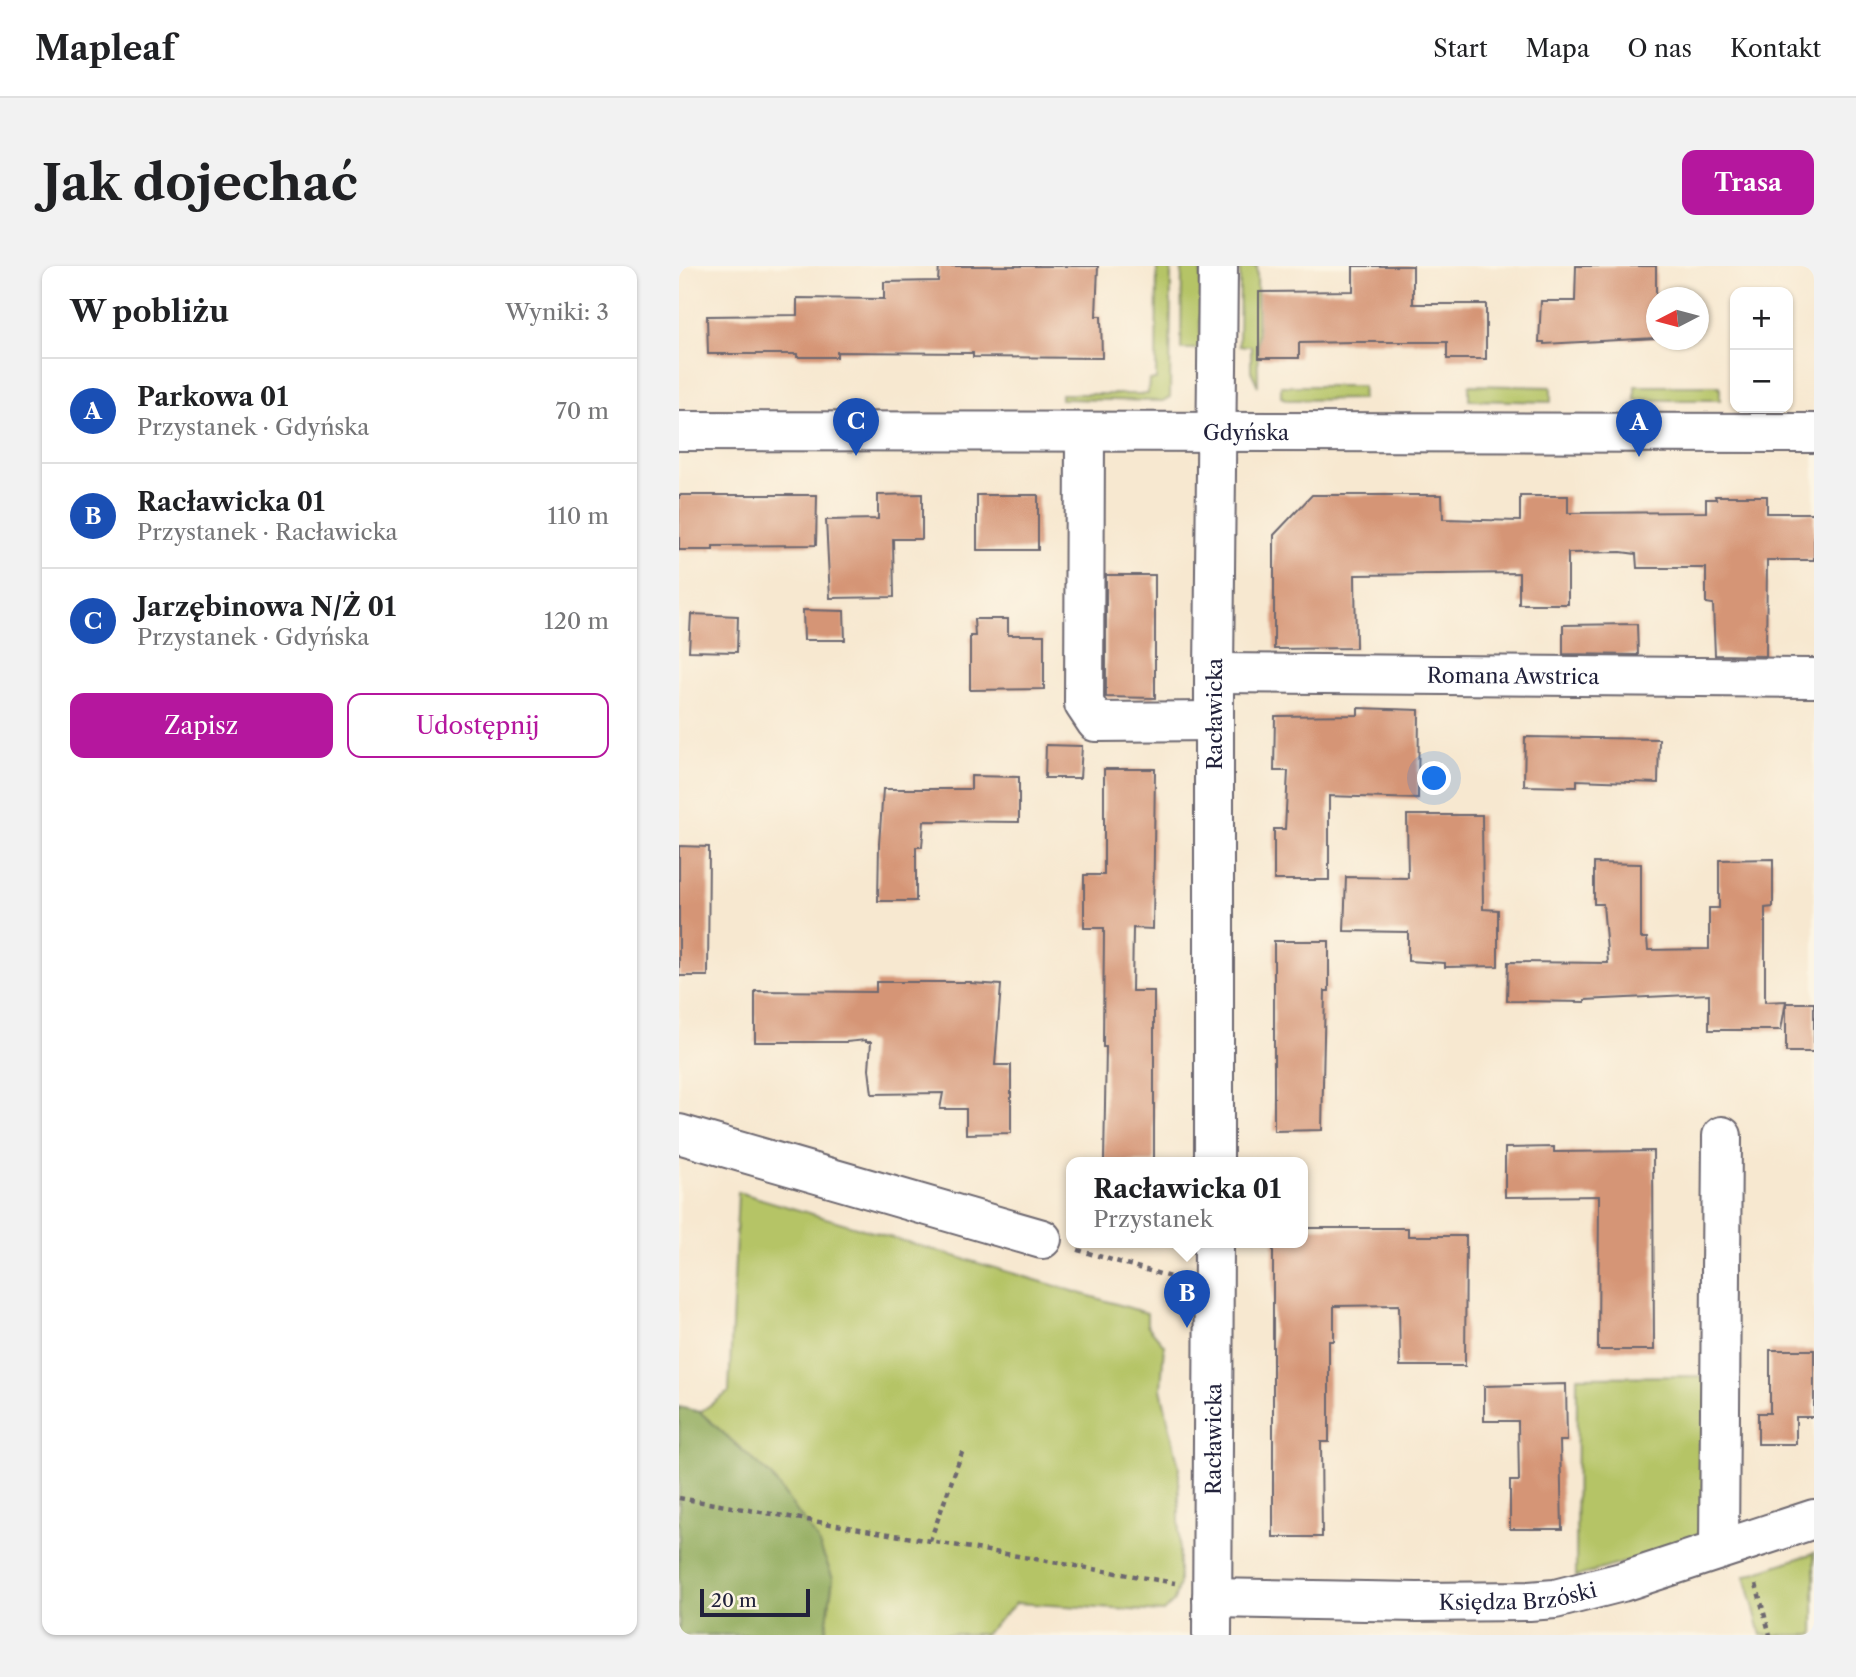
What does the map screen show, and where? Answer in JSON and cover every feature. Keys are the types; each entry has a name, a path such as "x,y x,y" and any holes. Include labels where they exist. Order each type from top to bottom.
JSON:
{"street":[{"name":"Racławicka","path":"1214,1157 1214,673 1218,266"},
{"name":"Gdyńska","path":"679,431 1814,433"},
{"path":"1085,432 1084,704 1096,722 1214,721"},
{"name":"Romana Awstrica","path":"1214,673 1814,678"},
{"path":"679,1134 1042,1239"},
{"path":"1719,1548 1722,1136"},
{"name":"Racławicka","path":"1212,1617 1214,1248"},
{"name":"Księdza Brzóski","path":"1212,1617 1417,1602 1542,1600 1622,1582 1814,1518"}],"path":[{"path":"1042,1239 1066,1246"},
{"path":"1072,1248 1214,1291"},
{"path":"930,1542 964,1447"},
{"path":"679,1498 1179,1584 1212,1617"},
{"path":"1756,1584 1770,1635"}],"green space":[{"path":"1157,266 1171,266 1170,397 1163,401 1061,399 1061,394 1148,394 1149,380 1156,380"},
{"path":"1182,266 1201,266 1200,349 1181,349"},
{"path":"1240,266 1257,266 1258,386 1251,371 1251,346 1239,346"},
{"path":"1469,385 1551,387 1551,402 1469,400"},
{"path":"1281,386 1363,386 1362,399 1288,400 1281,397"},
{"path":"1635,386 1720,386 1720,400 1635,400"},
{"path":"738,1192 1147,1313 1147,1325 1164,1345 1161,1389 1179,1467 1179,1584 1174,1601 1163,1612 1016,1603 985,1634 825,1634 833,1578 700,1412 729,1392"},
{"path":"1709,1376 1703,1529 1691,1542 1576,1577 1577,1377"},
{"path":"679,1407 700,1412 771,1476 817,1539 833,1578 825,1635 679,1635"},
{"path":"1814,1553 1814,1635 1761,1635 1745,1576"}],"building":[{"path":"939,266 1098,266 1096,316 1101,316 1102,358 973,357 973,353 837,352 837,357 708,354 707,316 797,315 797,298 884,299 884,282 938,281"},
{"path":"1353,266 1413,266 1413,304 1486,304 1486,359 1447,359 1447,342 1299,343 1299,358 1259,358 1259,292 1353,291"},
{"path":"1576,266 1656,266 1656,287 1646,287 1646,339 1544,344 1539,342 1541,301 1575,301"},
{"path":"922,494 922,539 893,539 894,597 830,598 826,520 878,519 878,495"},
{"path":"679,495 817,495 816,545 713,546 713,550 679,550"},
{"path":"977,495 1038,495 1038,550 977,550"},
{"path":"1312,495 1442,495 1443,519 1520,521 1520,496 1568,496 1568,513 1706,512 1706,499 1716,499 1715,496 1767,496 1767,513 1814,513 1814,560 1767,560 1766,656 1715,655 1713,604 1706,603 1706,568 1637,568 1636,554 1621,552 1568,553 1568,604 1519,604 1519,573 1355,575 1356,648 1274,649 1274,535"},
{"path":"1106,575 1155,575 1155,698 1106,697"},
{"path":"803,610 844,611 845,640 804,640"},
{"path":"691,614 738,616 737,652 689,651"},
{"path":"974,619 1008,619 1008,635 1044,635 1044,689 970,690 970,636 975,636"},
{"path":"1637,624 1638,655 1563,654 1563,625"},
{"path":"1358,708 1419,710 1418,799 1329,796 1329,880 1274,880 1274,829 1285,829 1288,771 1274,771 1275,716 1358,715"},
{"path":"1525,737 1659,739 1658,783 1577,780 1577,787 1524,786"},
{"path":"1046,745 1082,746 1080,778 1045,778"},
{"path":"1104,769 1155,769 1153,929 1133,928 1132,991 1154,991 1154,1157 1104,1157 1104,928 1084,928 1084,875 1104,875"},
{"path":"971,776 1019,777 1019,822 924,821 922,847 916,847 916,901 878,901 883,789 971,789"},
{"path":"1407,815 1482,815 1483,909 1498,910 1498,966 1445,967 1445,963 1408,961 1408,932 1344,931 1346,877 1408,878"},
{"path":"679,846 709,847 708,976 679,976"},
{"path":"1773,859 1773,907 1765,908 1765,1002 1786,1001 1781,1030 1709,1030 1709,994 1585,1002 1507,1001 1508,962 1608,963 1603,904 1594,904 1594,863 1641,864 1641,938 1647,938 1648,950 1709,949 1709,908 1719,908 1719,860"},
{"path":"1274,941 1329,941 1329,991 1325,991 1322,1130 1274,1131"},
{"path":"876,982 971,982 1001,985 995,1065 1011,1065 1011,1133 966,1134 966,1109 940,1109 943,1093 872,1094 869,1069 871,1042 866,1040 755,1042 755,991 876,992"},
{"path":"1786,1003 1814,1003 1814,1052 1786,1052"},
{"path":"1554,1147 1554,1152 1653,1151 1654,1350 1598,1350 1599,1196 1505,1197 1505,1148"},
{"path":"1308,1228 1408,1228 1408,1236 1466,1236 1465,1366 1400,1366 1399,1305 1334,1306 1334,1341 1329,1341 1329,1442 1321,1442 1322,1537 1273,1537 1273,1248 1308,1248"},
{"path":"1770,1350 1814,1350 1814,1417 1796,1417 1796,1444 1758,1444 1758,1413 1770,1413"},
{"path":"1566,1384 1567,1441 1560,1441 1562,1529 1510,1529 1510,1481 1519,1481 1518,1421 1484,1421 1484,1386"}],"place":[{"name":"Jarzębinowa N/Ż 01","path":"856,456"},
{"name":"Parkowa 01","path":"1639,457"},
{"name":"Racławicka 01","path":"1187,1328"}]}
